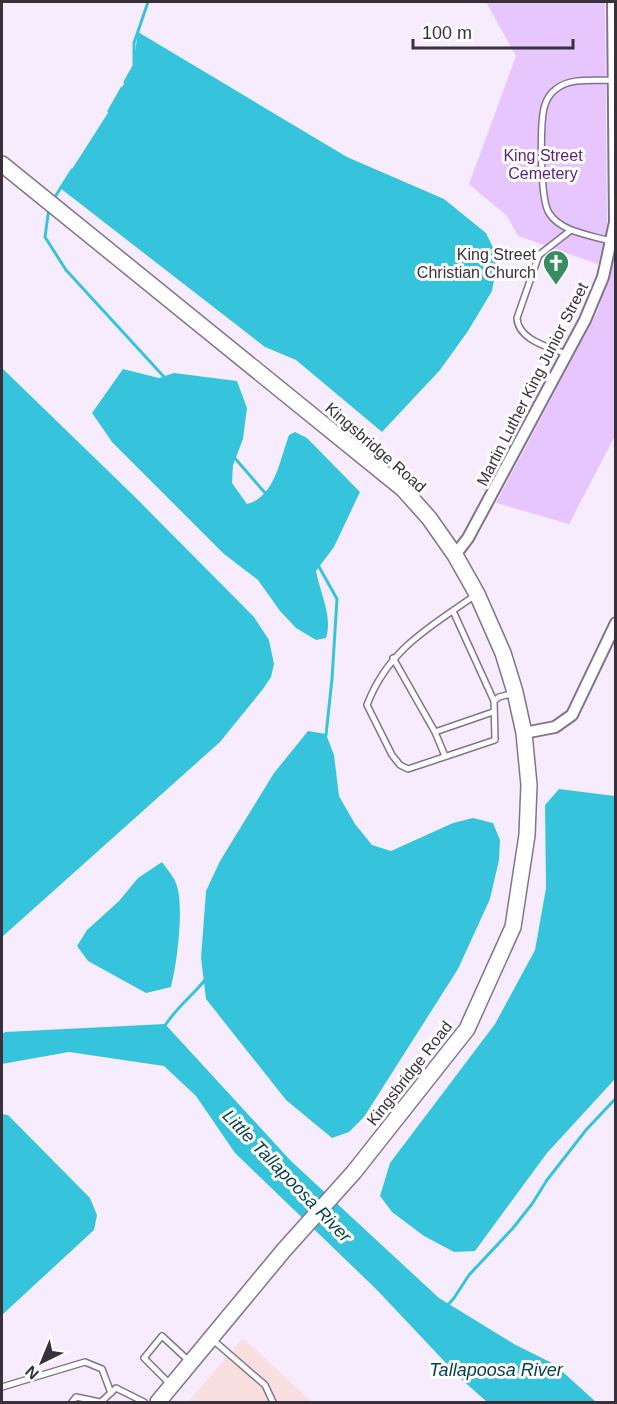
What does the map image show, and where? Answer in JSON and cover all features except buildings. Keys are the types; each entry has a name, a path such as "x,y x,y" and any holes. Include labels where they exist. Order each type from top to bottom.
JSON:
{"street":[{"name":"Martin Luther King Junior Street","path":"455,555 468,538 566,354 594,300 606,268 615,222 613,2"},
{"name":"Kingsbridge Road","path":"2,164 386,474 429,519 455,555 495,632 515,692 524,733 529,785 527,834 513,927 467,1029 354,1172 284,1250 158,1402"},
{"path":"524,733 555,727 572,715 615,623"}],"lane":[{"path":"612,241 571,230 549,213 545,202 542,130 546,100 558,88 572,82 615,80"},
{"path":"566,354 525,335 518,326 517,318 539,255 571,230"},
{"path":"453,611 494,701 495,740 408,769 400,765 372,719 367,705 371,694 393,658 453,611 477,594"},
{"path":"393,658 446,756"},
{"path":"494,701 515,692"},
{"path":"435,732 493,712"},
{"path":"173,1386 144,1358 162,1336 192,1363"},
{"path":"211,1339 265,1385 273,1402"},
{"path":"2,1387 85,1362 102,1369 111,1393"},
{"path":"72,1402 76,1397 100,1402 116,1388 144,1402"}],"shaded area":[{"path":"243,1338 310,1400 311,1402 188,1402"}],"green space":[{"name":"King Street Cemetery","path":"486,2 605,2 607,230 598,264 518,236 507,216 469,184 516,56"},
{"path":"615,257 615,436 569,524 496,503 598,310"}],"water":[{"path":"138,32 347,157 444,199 486,233 498,258 492,291 468,331 440,370 382,432 296,360 265,347 60,188 113,105 133,66"},
{"path":"2,368 254,617 269,640 274,664 271,677 263,689 220,742 2,937"},
{"path":"123,369 159,378 174,373 237,381 247,408 243,439 233,465 232,483 247,504 264,494 270,485 289,435 295,432 307,438 360,492 334,547 316,571 327,613 326,638 316,640 296,628 280,611 258,580 224,554 112,442 92,413"},
{"path":"308,731 326,734 334,755 339,796 355,824 372,845 391,851 453,823 473,818 493,823 500,840 499,860 490,899 458,969 364,1117 349,1132 332,1138 286,1100 206,999 201,958 206,891 220,861 274,773"},
{"path":"559,789 615,796 615,1079 547,1153 475,1251 454,1252 424,1236 392,1212 380,1196 390,1163 495,1024 535,950 546,888 545,805"},
{"path":"162,862 175,880 179,896 180,922 177,951 171,987 146,993 88,961 77,946 87,930 119,901 138,878"},
{"name":"Tallapoosa River","path":"165,1024 291,1161 439,1298 514,1344 554,1364 596,1402 487,1402 460,1378 377,1290 235,1153 196,1096 164,1066 69,1052 2,1064 2,1034 5,1032"},
{"path":"2,1114 8,1115 90,1198 97,1215 94,1230 2,1315"}],"waterway":[{"path":"125,82 134,66 134,43 148,2"},
{"path":"109,111 122,88"},
{"path":"53,200 72,170"},
{"path":"49,208 45,237 66,270 166,379"},
{"path":"233,456 266,494"},
{"path":"318,565 337,599 326,735"},
{"path":"164,1027 205,980"},
{"path":"447,1306 469,1275 532,1204 547,1180 586,1130 616,1098"}],"place":[{"name":"King Street Christian Church","path":"556,286"}],"water label":[{"name":"Little Tallapoosa River","path":"287,1176"}]}
